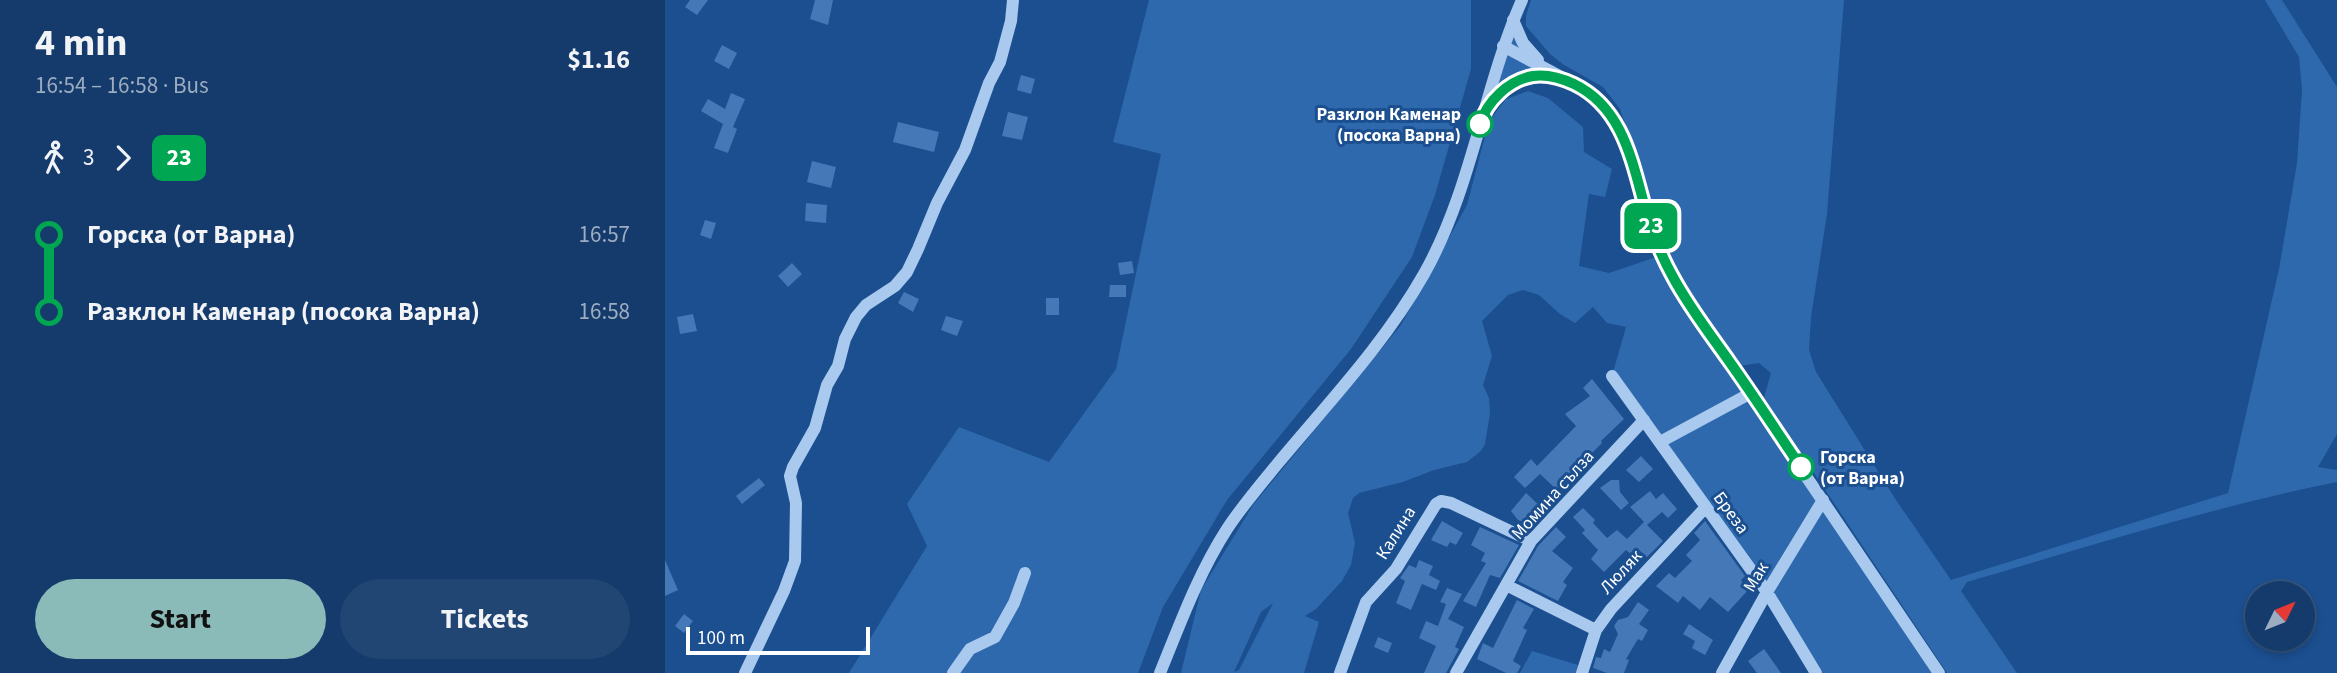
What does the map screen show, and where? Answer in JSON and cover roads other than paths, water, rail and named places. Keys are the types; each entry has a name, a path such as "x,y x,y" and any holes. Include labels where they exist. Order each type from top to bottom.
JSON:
{"street":[{"path":"745,673 784,591 795,561 796,503 790,476 793,467 815,428 827,385 838,366 845,339 856,317 866,305 895,286 907,272 937,203 965,150 989,83 1000,62 1011,21 1013,0"},
{"path":"1160,673 1192,595 1228,528 1397,318 1424,274 1442,239 1453,209 1503,46 1521,0"},
{"path":"1513,20 1517,34 1530,52 1563,79"},
{"path":"1503,46 1582,88 1599,100 1613,117 1635,168 1649,220 1667,266 1685,297 1939,673"},
{"path":"1482,116 1500,92 1511,83 1542,75 1563,79"},
{"name":"Бреза","path":"1612,376 1767,592 1816,673"},
{"path":"1660,442 1751,393"},
{"name":"Момина сълза","path":"1457,673 1531,541 1644,421"},
{"name":"Мак","path":"1722,673 1823,500"},
{"name":"Калина","path":"1340,673 1366,602 1396,569 1436,504 1441,501 1451,503 1531,541"},
{"name":"Люляк","path":"1582,673 1595,630 1611,609 1706,507"},
{"path":"953,673 970,649 995,637 1014,603 1025,573"},
{"path":"1506,585 1595,630"}],"place":[{"name":"Разклон Каменар (посока Варна)","path":"1480,124"},
{"name":"Горска (от Варна)","path":"1801,467"}]}
